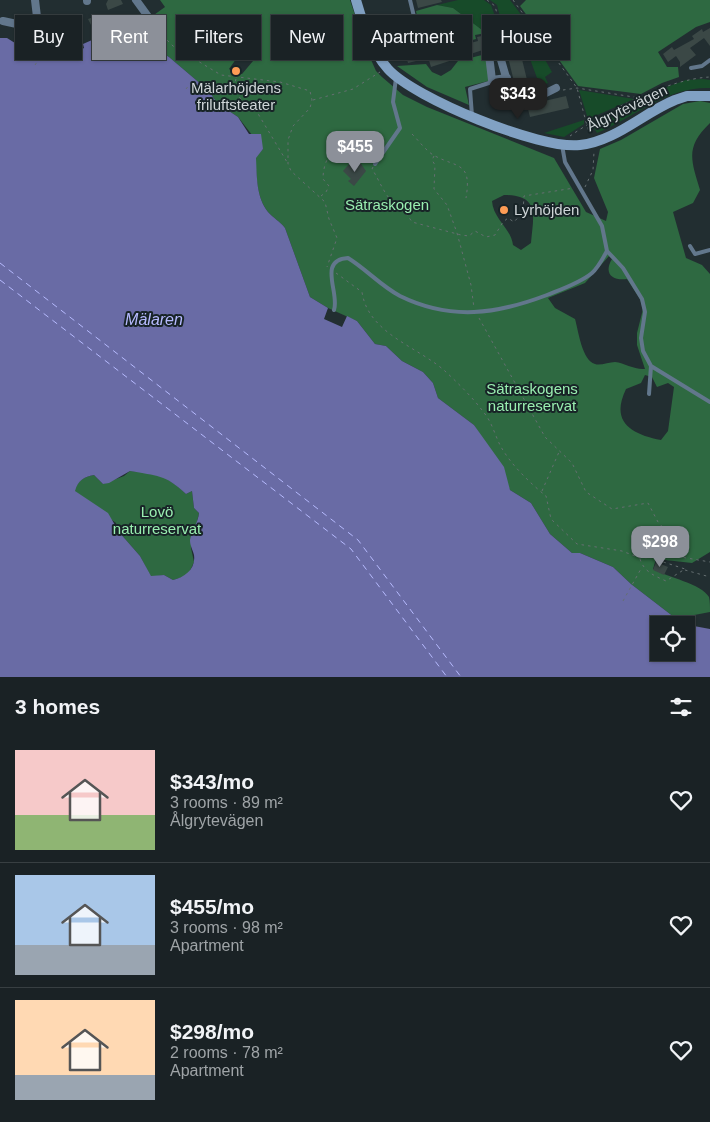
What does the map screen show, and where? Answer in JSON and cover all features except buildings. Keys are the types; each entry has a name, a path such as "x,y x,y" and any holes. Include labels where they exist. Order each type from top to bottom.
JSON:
{"street":[{"path":"3,21 26,26 35,24 37,20 35,0"},
{"path":"136,0 147,15"},
{"name":"Ålgrytevägen","path":"356,0 370,41 387,68 396,77 426,96 530,138 562,145 578,145 600,140 676,100 687,96 710,96"},
{"path":"490,60 492,80 507,78"},
{"path":"504,60 512,98 515,101 538,97 556,88"}],"lane":[{"path":"410,0 414,15"},
{"path":"691,68 702,66 710,60"},
{"path":"375,164 400,128 393,102 396,77"},
{"path":"472,116 470,89 492,82 492,80"},
{"path":"562,145 565,162 582,195 602,226 607,251 623,268 642,299 645,312 641,338 643,351 651,366 710,402"},
{"path":"690,246 695,254 710,250"},
{"path":"334,310 336,299 330,270 333,263 340,258 348,258 399,296 441,310 476,313 503,309 560,290 593,272 607,251"},
{"path":"649,394 651,366"}],"path":[{"path":"487,0 495,6 496,15"},
{"path":"513,0 524,15"},
{"path":"166,40 216,72 236,78 296,85 310,91 312,100 310,108 293,126 288,140 288,164"},
{"path":"35,64 38,60"},
{"path":"557,60 577,88 590,134"},
{"path":"312,100 353,89 369,76 387,68"},
{"path":"562,145 564,140 588,124 640,98 680,80 710,77"},
{"path":"236,78 234,85 238,97 257,112 291,172 325,202 328,219 337,238 326,265 330,270 340,274 362,292 364,302 373,318 390,334 445,371 486,415 502,447 533,485 546,496 551,519 577,544 622,551 640,558 675,556 710,562"},
{"path":"186,89 194,79"},
{"path":"556,88 558,91 577,88 640,98"},
{"path":"412,134 434,156 455,163 465,170 468,186 466,198"},
{"path":"320,197 329,186 323,179 327,157 333,151 344,152 375,164 372,170 379,178 389,198 404,210 412,222 433,229 469,236 475,231 486,237 495,235 503,222 508,218 514,222 524,212 524,196 552,193 579,187"},
{"path":"582,195 592,170 594,152"},
{"path":"434,156 434,189 447,206 457,233 476,313 545,437 572,463 586,492 612,509 648,503 658,522 669,534 666,548"},
{"path":"541,492 560,451"},
{"path":"640,558 642,566 650,574 666,581 685,569"},
{"path":"653,558 710,577"},
{"path":"623,601 642,566"}],"green space":[{"name":"Sätraskogen","path":"160,0 350,0 355,15 353,15 353,60 371,60 376,71 403,95 427,107 554,158 586,212 606,221 608,212 594,178 600,149 621,140 683,104 700,101 710,103 710,123 697,139 692,154 694,170 700,190 693,203 673,212 686,258 702,265 710,274 710,552 692,563 656,559 653,569 705,592 709,597 710,612 689,616 673,616 631,584 613,567 580,553 572,553 550,534 531,503 510,490 493,455 474,425 438,398 433,383 423,372 402,361 386,346 375,344 357,321 328,308 310,297 285,228 268,212 261,200 255,158 263,149 238,117 217,103 209,91 166,55 166,15 154,15 165,7","holes":["504,195 524,199 532,209 531,243 521,250 513,245 509,233 493,207 492,201","609,256 612,259 609,264 611,275 617,279 627,279 640,299 643,309 637,333 637,345 645,369 615,362 602,364 591,362 581,344 575,319 555,308 548,298 585,283","645,375 652,377 657,387 668,383 674,387 668,431 661,440 641,434 626,425 620,410 626,389 641,383"]},
{"path":"458,0 484,0 491,5 495,15 482,15 482,30 472,22 472,15 462,15 453,8 437,5"},
{"path":"490,0 510,0 521,15 500,15 497,5"},
{"path":"526,0 710,0 710,22 696,27 658,52 667,67 678,67 679,77 641,94 578,86 559,60 570,60 570,15 527,15 520,6"},
{"path":"437,5 453,8 462,15 417,15 416,11"},
{"path":"472,22 482,30 482,34 475,35 476,39 472,40"},
{"path":"482,55 482,60 487,60 492,80 465,87 469,105 427,87 397,66 426,64 432,72 441,76 451,70 458,61 472,60 472,58"},
{"path":"530,60 545,60 552,72 545,77 548,83 540,86"},
{"path":"686,80 710,80 710,88 679,92 651,104 597,133 592,125 664,88"},
{"path":"579,90 634,99 588,119"},
{"path":"584,120 584,124 564,137 544,133"},
{"name":"Lovö naturreservat","path":"130,471 156,474 179,487 186,494 192,491 194,508 199,513 191,548 194,562 189,573 183,577 173,580 164,575 151,577 140,556 119,532 116,523 74,491 79,482 87,477 94,475 103,484 124,476"}],"water":[{"name":"Mälaren","path":"0,38 7,38 15,43 15,60 82,60 82,49 84,48 83,44 92,40 92,60 166,60 166,55 209,91 217,103 238,117 249,134 261,134 263,149 256,158 261,200 268,212 285,228 310,297 328,308 324,319 342,327 347,316 357,321 375,344 386,346 402,361 423,372 433,383 438,398 474,425 504,467 510,490 531,503 550,534 572,553 580,553 613,567 631,584 673,616 650,616 650,661 695,661 695,626 710,629 710,677 0,677","holes":["130,471 166,479 186,494 192,491 194,508 199,513 190,540 194,555 193,564 189,572 173,580 164,575 151,576 140,556 119,532 108,513 75,491 82,480 94,475 103,484 109,483"]}],"ferry route":[{"path":"0,263 358,540 461,677"},
{"path":"0,280 351,549 447,677"}],"place":[{"name":"Mälarhöjdens friluftsteater","path":"236,71"},
{"name":"Lyrhöjden","path":"504,210"}],"park label":[{"name":"Sätraskogens naturreservat","path":"532,398"}]}
